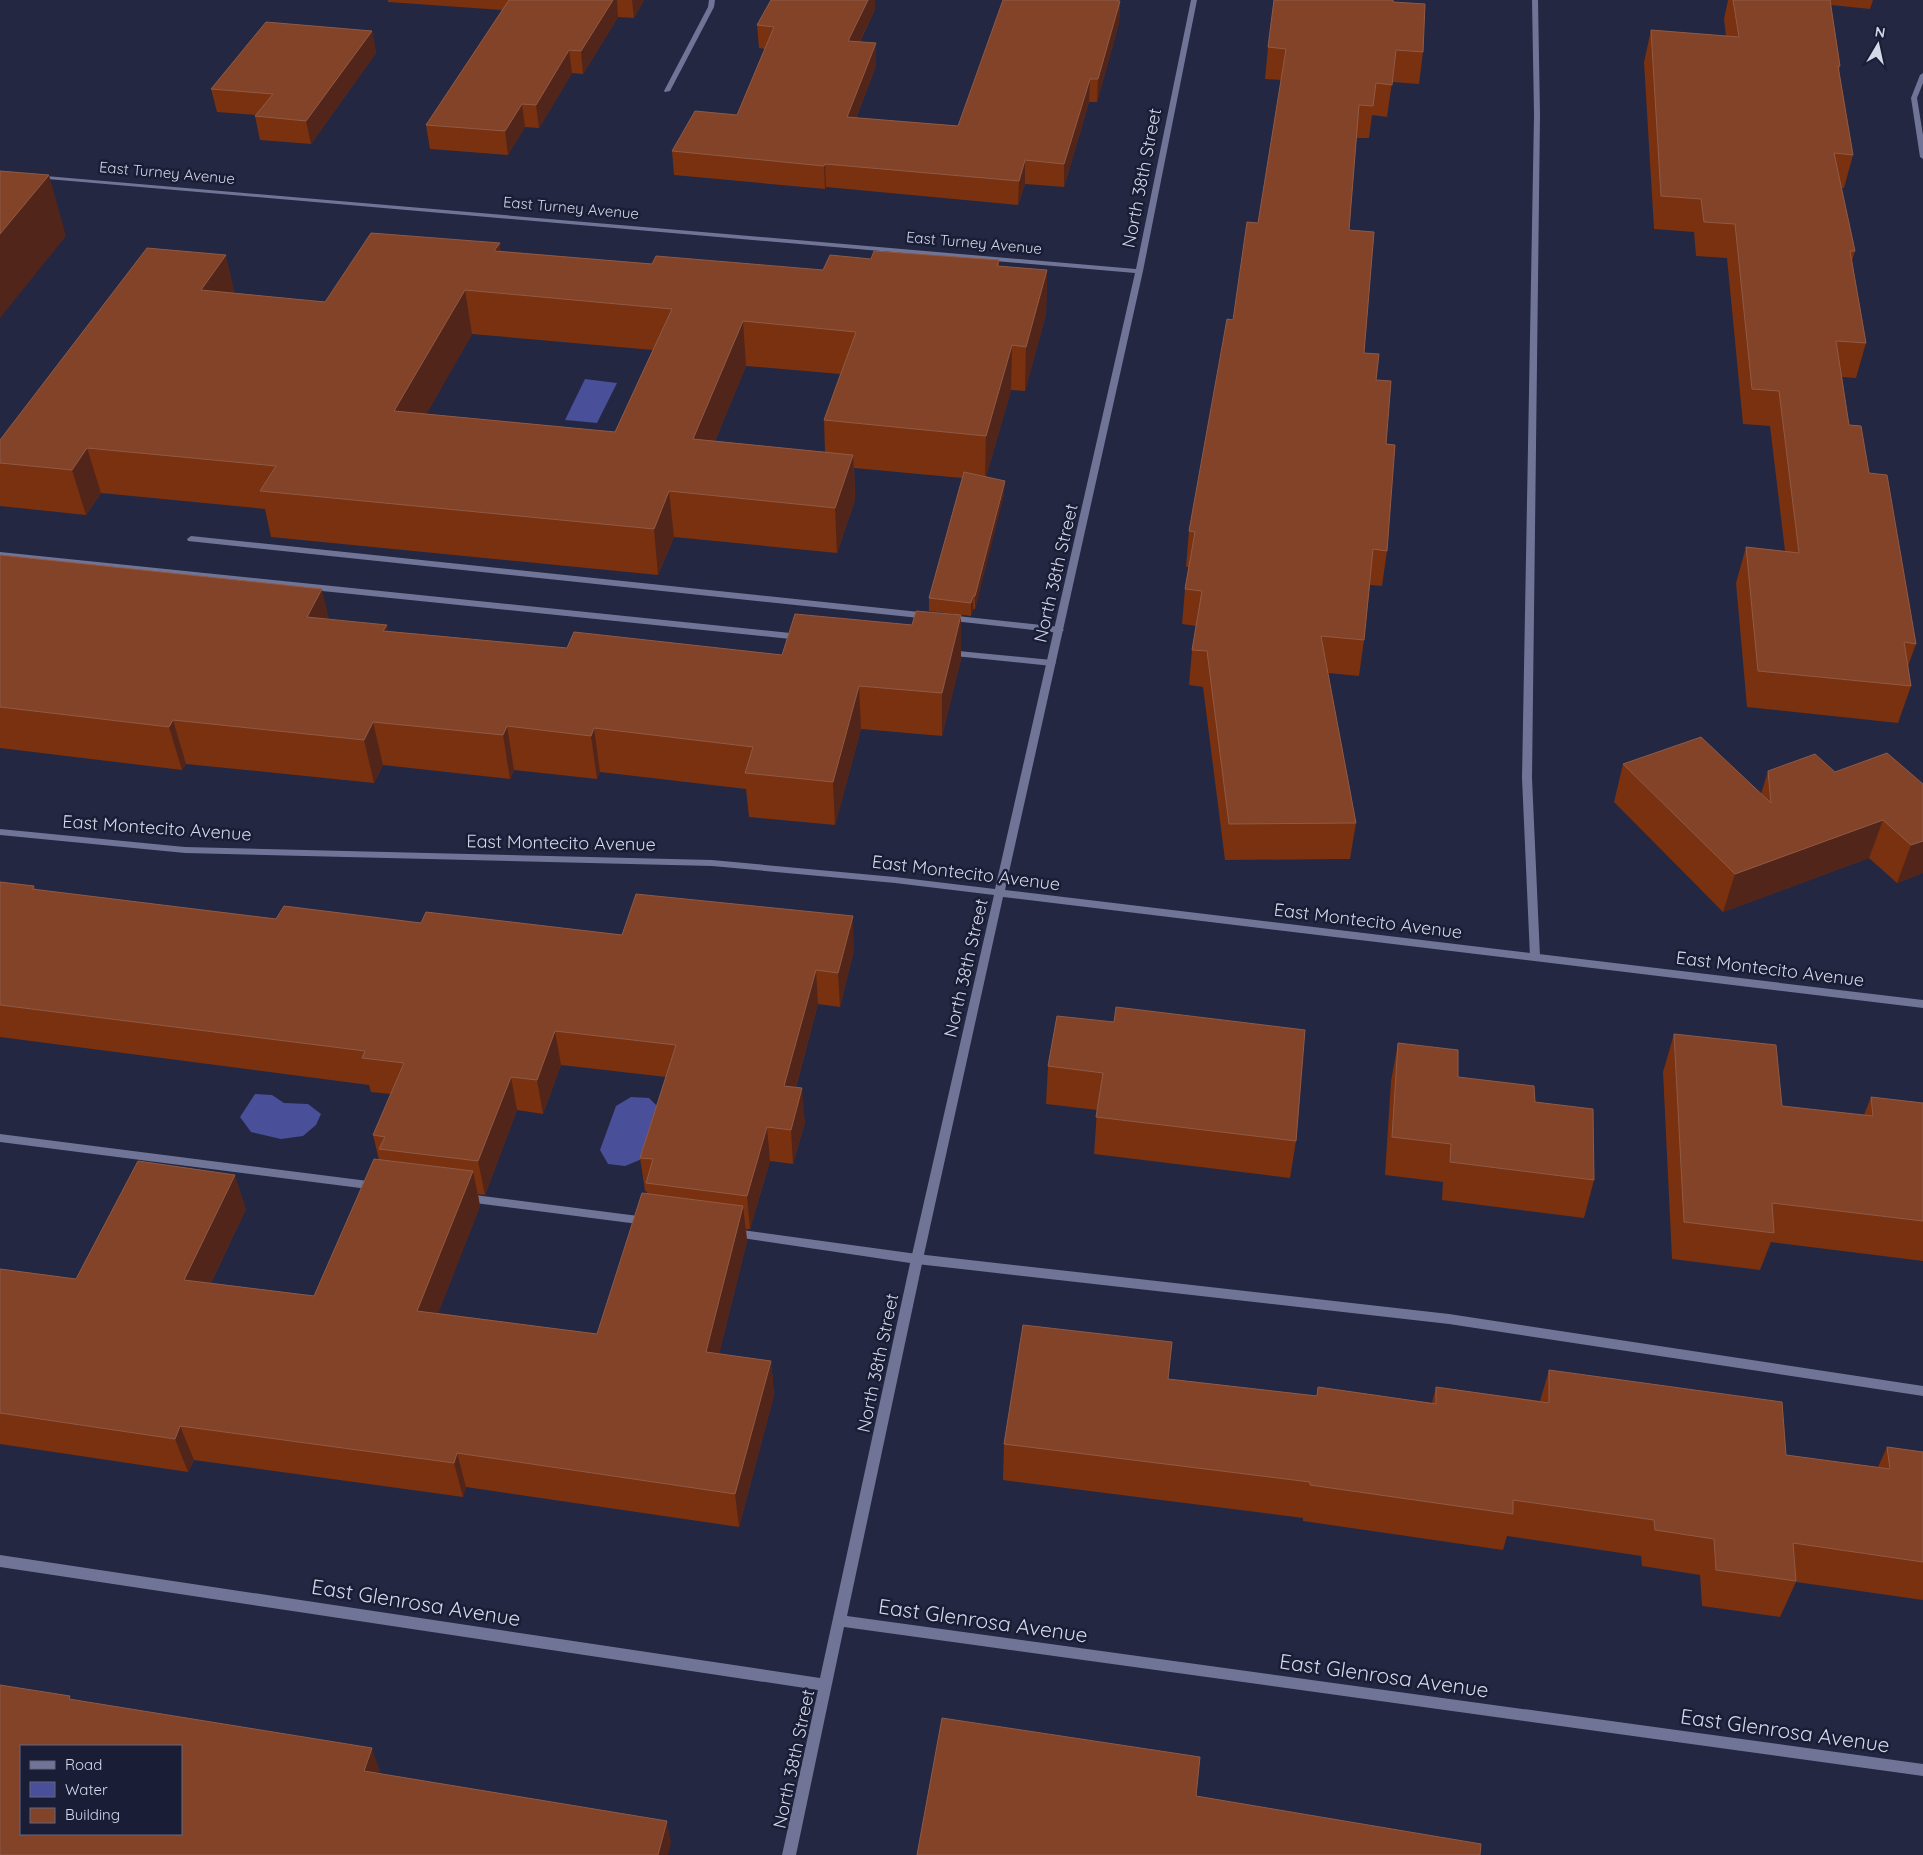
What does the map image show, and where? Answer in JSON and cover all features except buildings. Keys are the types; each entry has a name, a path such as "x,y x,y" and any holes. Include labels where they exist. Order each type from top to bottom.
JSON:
{"street":[{"path":"667,91 711,7 712,0"},
{"name":"North 38th Street","path":"790,1855 917,1259 1140,271 1194,0"},
{"path":"1535,0 1537,115 1527,778 1535,958"},
{"path":"1923,75 1914,98 1923,157"},
{"name":"East Turney Avenue","path":"30,175 1140,271"},
{"path":"192,539 1060,630"},
{"path":"0,555 813,639"},
{"path":"941,652 1052,663"},
{"name":"East Montecito Avenue","path":"0,832 185,850 712,863 895,880 1923,1004"},
{"path":"0,1138 385,1188"},
{"path":"454,1197 662,1224"},
{"path":"721,1231 917,1259 1449,1319 1923,1391"},
{"name":"East Glenrosa Avenue","path":"0,1561 826,1685"},
{"name":"East Glenrosa Avenue","path":"840,1622 1923,1770"}],"water":[{"path":"585,379 617,383 597,423 565,420"},
{"path":"255,1094 272,1095 284,1103 308,1104 321,1114 316,1125 303,1136 281,1139 251,1132 240,1117"},
{"path":"631,1097 649,1098 660,1109 642,1159 625,1166 608,1164 600,1150 616,1106"}]}
